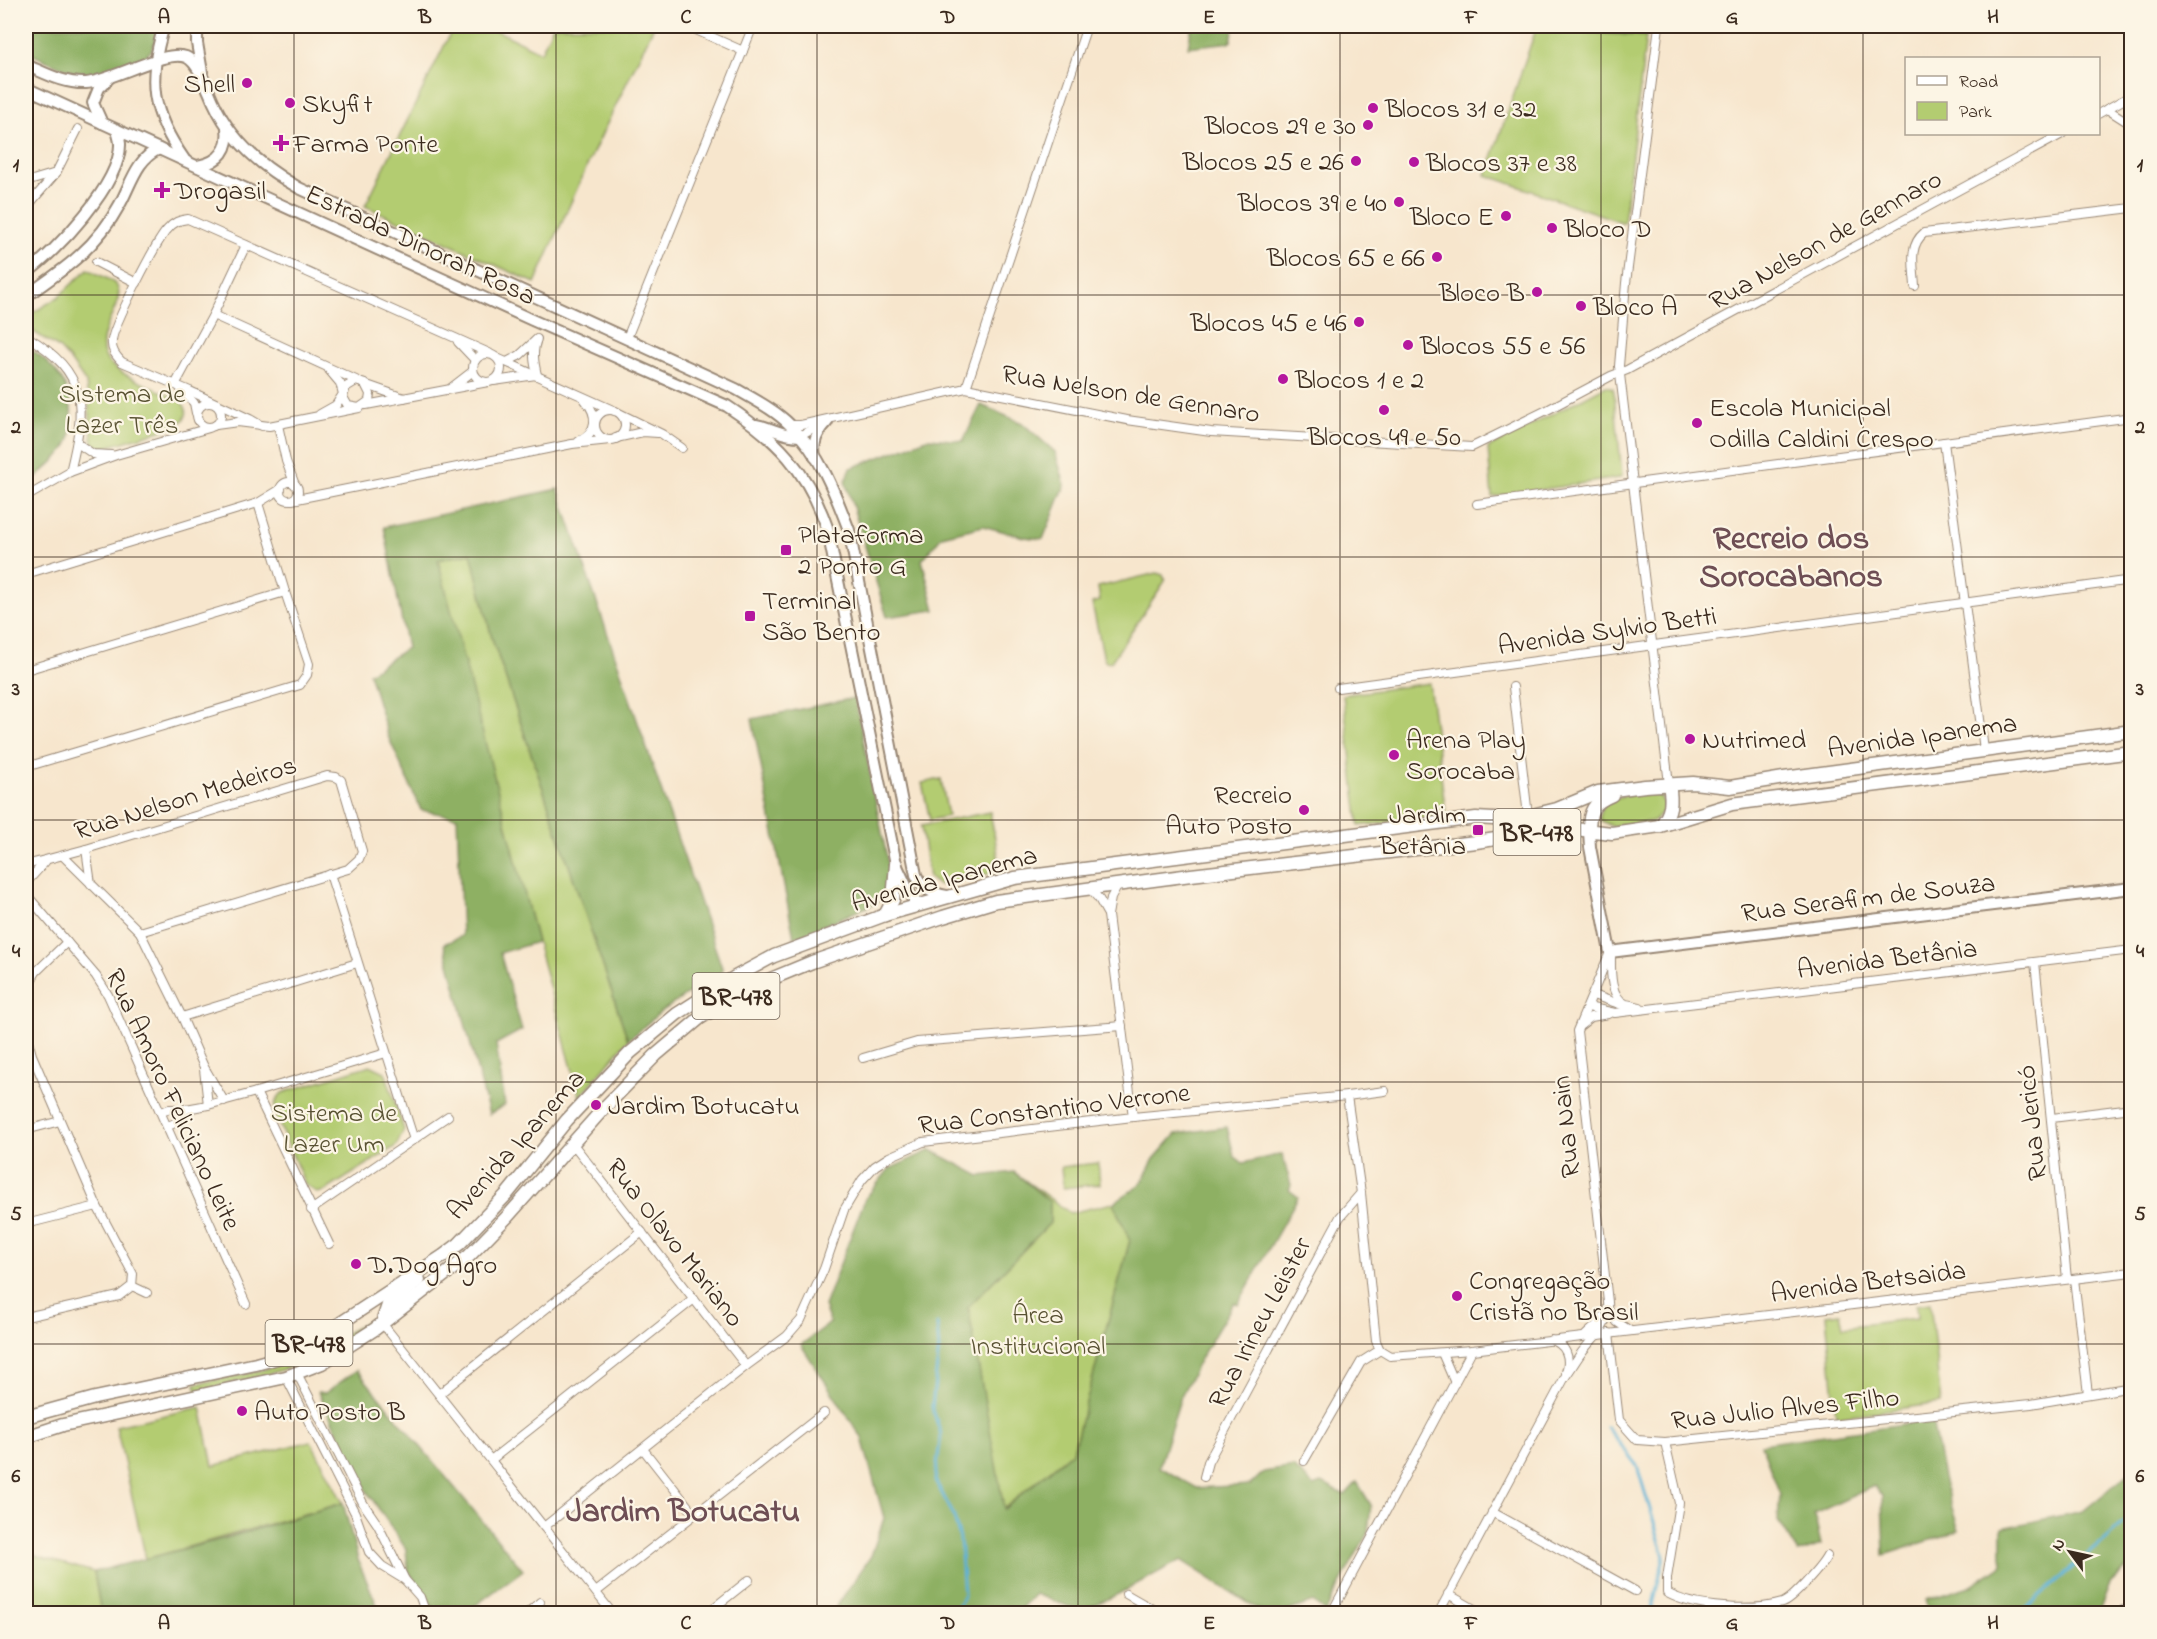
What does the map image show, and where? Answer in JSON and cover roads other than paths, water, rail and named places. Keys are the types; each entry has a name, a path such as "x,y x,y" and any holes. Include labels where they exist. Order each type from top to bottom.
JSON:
{"main road":[{"path":"164,26 153,77 157,104 167,134 184,159"},
{"path":"197,26 197,43 203,78"},
{"path":"26,64 56,78 86,83 110,78 163,57 178,55 188,57 203,78"},
{"path":"102,123 93,102 99,88 110,78"},
{"name":"Estrada Dinorah Rosa","path":"203,78 227,126 258,161 277,176 736,388 775,412 790,425 815,457 834,489 849,530 916,875 929,892 947,896"},
{"name":"Estrada Dinorah Rosa","path":"26,88 532,320 727,406 756,425 803,475 817,499 827,527 896,864 911,896 918,905"},
{"path":"198,166 212,163 221,156 228,138 227,126"},
{"path":"26,273 59,246 100,194 113,170 119,152 120,142 117,130"},
{"path":"26,296 72,264 92,244 120,205 140,164 152,152 159,149"},
{"path":"815,457 813,447 815,436 827,422"},
{"path":"756,425 786,436 800,436"},
{"name":"Avenida Ipanema","path":"26,1417 95,1398 245,1367 281,1357 301,1348 459,1244 493,1209 567,1120 630,1053 677,1014 735,977 774,956 885,915 1015,878 1476,818 1510,819 1557,809 1598,792 1693,783 1730,787 2132,731"},
{"name":"Avenida Ipanema","path":"26,1437 63,1425 291,1375 322,1363 382,1323 469,1256 602,1110 656,1055 700,1018 749,988 943,917 996,901 1476,842 1554,830 1612,833 1660,826 1732,804 2132,752"},
{"path":"1660,826 1667,818 1671,806 1669,784"},
{"path":"1610,952 1590,847 1588,831 1591,813 1600,800 1645,786"},
{"path":"885,915 893,900 896,864"},
{"name":"Rua Serafim de Souza","path":"1610,952 2132,888"},
{"path":"918,905 943,917"},
{"path":"535,1159 556,1144 573,1144"},
{"path":"382,1323 387,1305 436,1267 443,1256"}],"street":[{"path":"687,26 743,51"},
{"path":"627,338 753,26"},
{"path":"966,388 1087,26"},
{"path":"1659,26 1626,283 1620,372 1669,784"},
{"path":"2100,113 2132,95"},
{"path":"2107,109 2132,125"},
{"path":"28,206 56,173 78,129"},
{"name":"Rua Nelson de Gennaro","path":"790,425 801,425 966,388 1127,420 1210,432 1472,447 1620,372 2060,135"},
{"path":"26,182 56,173"},
{"path":"26,187 30,197 28,206"},
{"path":"1915,286 1913,249 1916,239 1924,233 2132,208"},
{"path":"262,426 122,362 114,354 112,342 116,328 136,284 166,230 177,220 188,219 453,337 618,412 662,434 682,448"},
{"path":"177,386 246,245"},
{"path":"96,262 136,284"},
{"path":"213,315 362,383 405,399"},
{"path":"26,336 55,356 69,371 76,386 80,408 77,443 70,472"},
{"path":"453,337 475,360"},
{"path":"507,362 520,355 537,339 534,346 537,375"},
{"path":"448,391 473,371 475,360 484,354 489,354"},
{"path":"473,371 479,380 490,382 497,379 501,371 498,358"},
{"path":"323,365 340,383 344,400 348,406 363,407"},
{"path":"26,497 70,472 116,455 213,427 238,422 262,426 278,425 490,382 537,375"},
{"path":"312,418 330,410 349,384 362,383"},
{"path":"362,383 370,394 363,407"},
{"path":"177,386 194,403 199,423 213,427"},
{"path":"581,397 594,413 599,435 613,439"},
{"path":"174,438 189,428 202,404 213,403 219,408 221,415 213,427"},
{"path":"572,444 590,434 599,414 610,410 618,412 624,418 624,430 613,439"},
{"name":"Rua Nelson de Gennaro","path":"800,436 838,417"},
{"path":"1477,504 2132,417"},
{"path":"278,425 286,462 296,485 297,495 291,500"},
{"path":"26,574 258,503 323,494 572,444 613,439 644,432 662,434"},
{"path":"1944,442 1984,750"},
{"path":"77,443 93,454 116,455"},
{"path":"286,462 286,473 281,488 282,497 291,500"},
{"path":"258,503 289,483 308,492 323,494"},
{"path":"26,767 300,685 308,675 309,664 258,503"},
{"name":"Avenida Sylvio Betti","path":"1338,688 2132,580"},
{"path":"26,670 285,592"},
{"path":"1513,687 1527,816"},
{"name":"Rua Nelson Medeiros","path":"26,865 63,856 327,776 336,777 344,785 361,845 359,859 348,869 330,874"},
{"path":"86,849 91,884"},
{"path":"63,856 140,932 204,1067 224,1101"},
{"name":"Rua Nelson Medeiros","path":"26,883 46,861"},
{"path":"140,932 330,874 414,1140"},
{"path":"1118,885 1111,898 1108,915 1133,1117"},
{"path":"1090,889 1100,899 1108,915"},
{"name":"Rua Amoro Feliciano Leite","path":"26,894 96,976 108,995 246,1304"},
{"path":"26,989 36,972 67,942"},
{"name":"Avenida Betânia","path":"1577,1031 1582,1023 1591,1017 1616,1012 2132,950"},
{"path":"1577,1031 1610,952"},
{"path":"1610,952 1614,990 1619,999 1625,1004 1648,1008"},
{"name":"Rua Jericó","path":"2035,962 2071,1279 2088,1394"},
{"path":"182,1017 357,963"},
{"name":"Avenida Betânia","path":"1593,995 1624,1007 1648,1008"},
{"name":"Avenida Betânia","path":"1589,1004 1592,1008 1616,1012"},
{"path":"863,1058 917,1042 1122,1026"},
{"name":"Rua Nain","path":"1577,1031 1608,1306 1608,1317 1599,1334"},
{"path":"26,1033 32,1055 97,1206 133,1274 132,1286 120,1296 26,1317"},
{"path":"26,1048 32,1055"},
{"path":"162,1112 224,1101 386,1053"},
{"path":"204,1067 208,1105"},
{"name":"Rua Constantino Verrone","path":"544,1527 787,1336 801,1320 824,1269 844,1210 862,1180 875,1166 889,1157 923,1142 1133,1117 1385,1091"},
{"path":"256,1092 329,1244"},
{"path":"1304,1461 1361,1362 1380,1350 1376,1341 1361,1192 1347,1096"},
{"path":"2052,1118 2132,1108"},
{"path":"168,1126 180,1118 186,1109"},
{"path":"311,1210 448,1116"},
{"path":"26,1130 60,1121"},
{"name":"Rua Olavo Mariano","path":"573,1144 746,1366"},
{"name":"Rua Irineu Leister","path":"1204,1477 1208,1462 1340,1217 1361,1192"},
{"path":"26,1224 97,1206"},
{"path":"439,1394 642,1232"},
{"name":"Avenida Betsaida","path":"1380,1350 1390,1356 1472,1350 2132,1272"},
{"path":"132,1286 147,1293"},
{"path":"491,1460 694,1299"},
{"path":"1608,1306 1617,1322 1630,1330"},
{"path":"1583,1336 1600,1322 1608,1306"},
{"path":"382,1323 613,1614"},
{"name":"Rua Julio Alves Filho","path":"1609,1333 1619,1420 1637,1440 1665,1442 2031,1404 2132,1387"},
{"path":"1438,1614 1565,1377 1599,1334"},
{"path":"1565,1377 1569,1366 1566,1343 1572,1337"},
{"path":"1549,1340 1560,1344 1566,1350"},
{"path":"1331,1614 1472,1350"},
{"path":"1443,1353 1455,1383"},
{"path":"291,1375 355,1514 369,1552 382,1566 405,1580"},
{"path":"291,1375 363,1503 378,1525 405,1580 420,1597 426,1614"},
{"path":"596,1592 824,1413"},
{"path":"1665,1442 1679,1503 1667,1578 1667,1593 1681,1601 1751,1610 1784,1603 1822,1565 1827,1556"},
{"path":"643,1449 694,1514"},
{"path":"1492,1512 1635,1591"},
{"path":"706,1614 749,1580"},
{"path":"1126,1594 1161,1614"},
{"path":"1448,1594 1483,1614"},
{"path":"526,1614 540,1602"}],"waterway":[{"path":"937,1324 939,1348 932,1407 941,1434 935,1480 953,1514 960,1539 964,1595 954,1614"},
{"path":"1607,1427 1637,1466 1664,1556 1651,1614"},
{"path":"2021,1614 2132,1516"}],"place":[{"name":"Shell","path":"247,83"},
{"name":"Skyfit","path":"290,103"},
{"name":"Blocos 31 e 32","path":"1373,108"},
{"name":"Blocos 29 e 30","path":"1368,125"},
{"name":"Farma Ponte","path":"281,143"},
{"name":"Blocos 25 e 26","path":"1356,161"},
{"name":"Blocos 37 e 38","path":"1414,162"},
{"name":"Drogasil","path":"162,190"},
{"name":"Blocos 39 e 40","path":"1399,202"},
{"name":"Bloco E","path":"1506,216"},
{"name":"Bloco D","path":"1552,228"},
{"name":"Blocos 65 e 66","path":"1437,257"},
{"name":"Bloco B","path":"1537,292"},
{"name":"Bloco A","path":"1581,306"},
{"name":"Blocos 45 e 46","path":"1359,322"},
{"name":"Blocos 55 e 56","path":"1408,345"},
{"name":"Blocos 1 e 2","path":"1283,379"},
{"name":"Blocos 49 e 50","path":"1384,410"},
{"name":"Escola Municipal Odilla Caldini Crespo","path":"1697,423"},
{"name":"Plataforma 2 Ponto G","path":"786,550"},
{"name":"Terminal São Bento","path":"750,616"},
{"name":"Nutrimed","path":"1690,739"},
{"name":"Arena Play Sorocaba","path":"1394,755"},
{"name":"Recreio Auto Posto","path":"1304,810"},
{"name":"Jardim Betânia","path":"1478,830"},
{"name":"Jardim Botucatu","path":"596,1105"},
{"name":"D.Dog Agro","path":"356,1264"},
{"name":"Congregação Cristã no Brasil","path":"1457,1296"},
{"name":"Auto Posto B","path":"242,1411"}],"district":[{"name":"Recreio dos Sorocabanos","path":"1791,555"},
{"name":"Jardim Botucatu","path":"683,1509"}],"park label":[{"name":"Sistema de Lazer Três","path":"122,408"},
{"name":"Sistema de Lazer Um","path":"334,1128"},
{"name":"Área Institucional","path":"1038,1330"}]}
